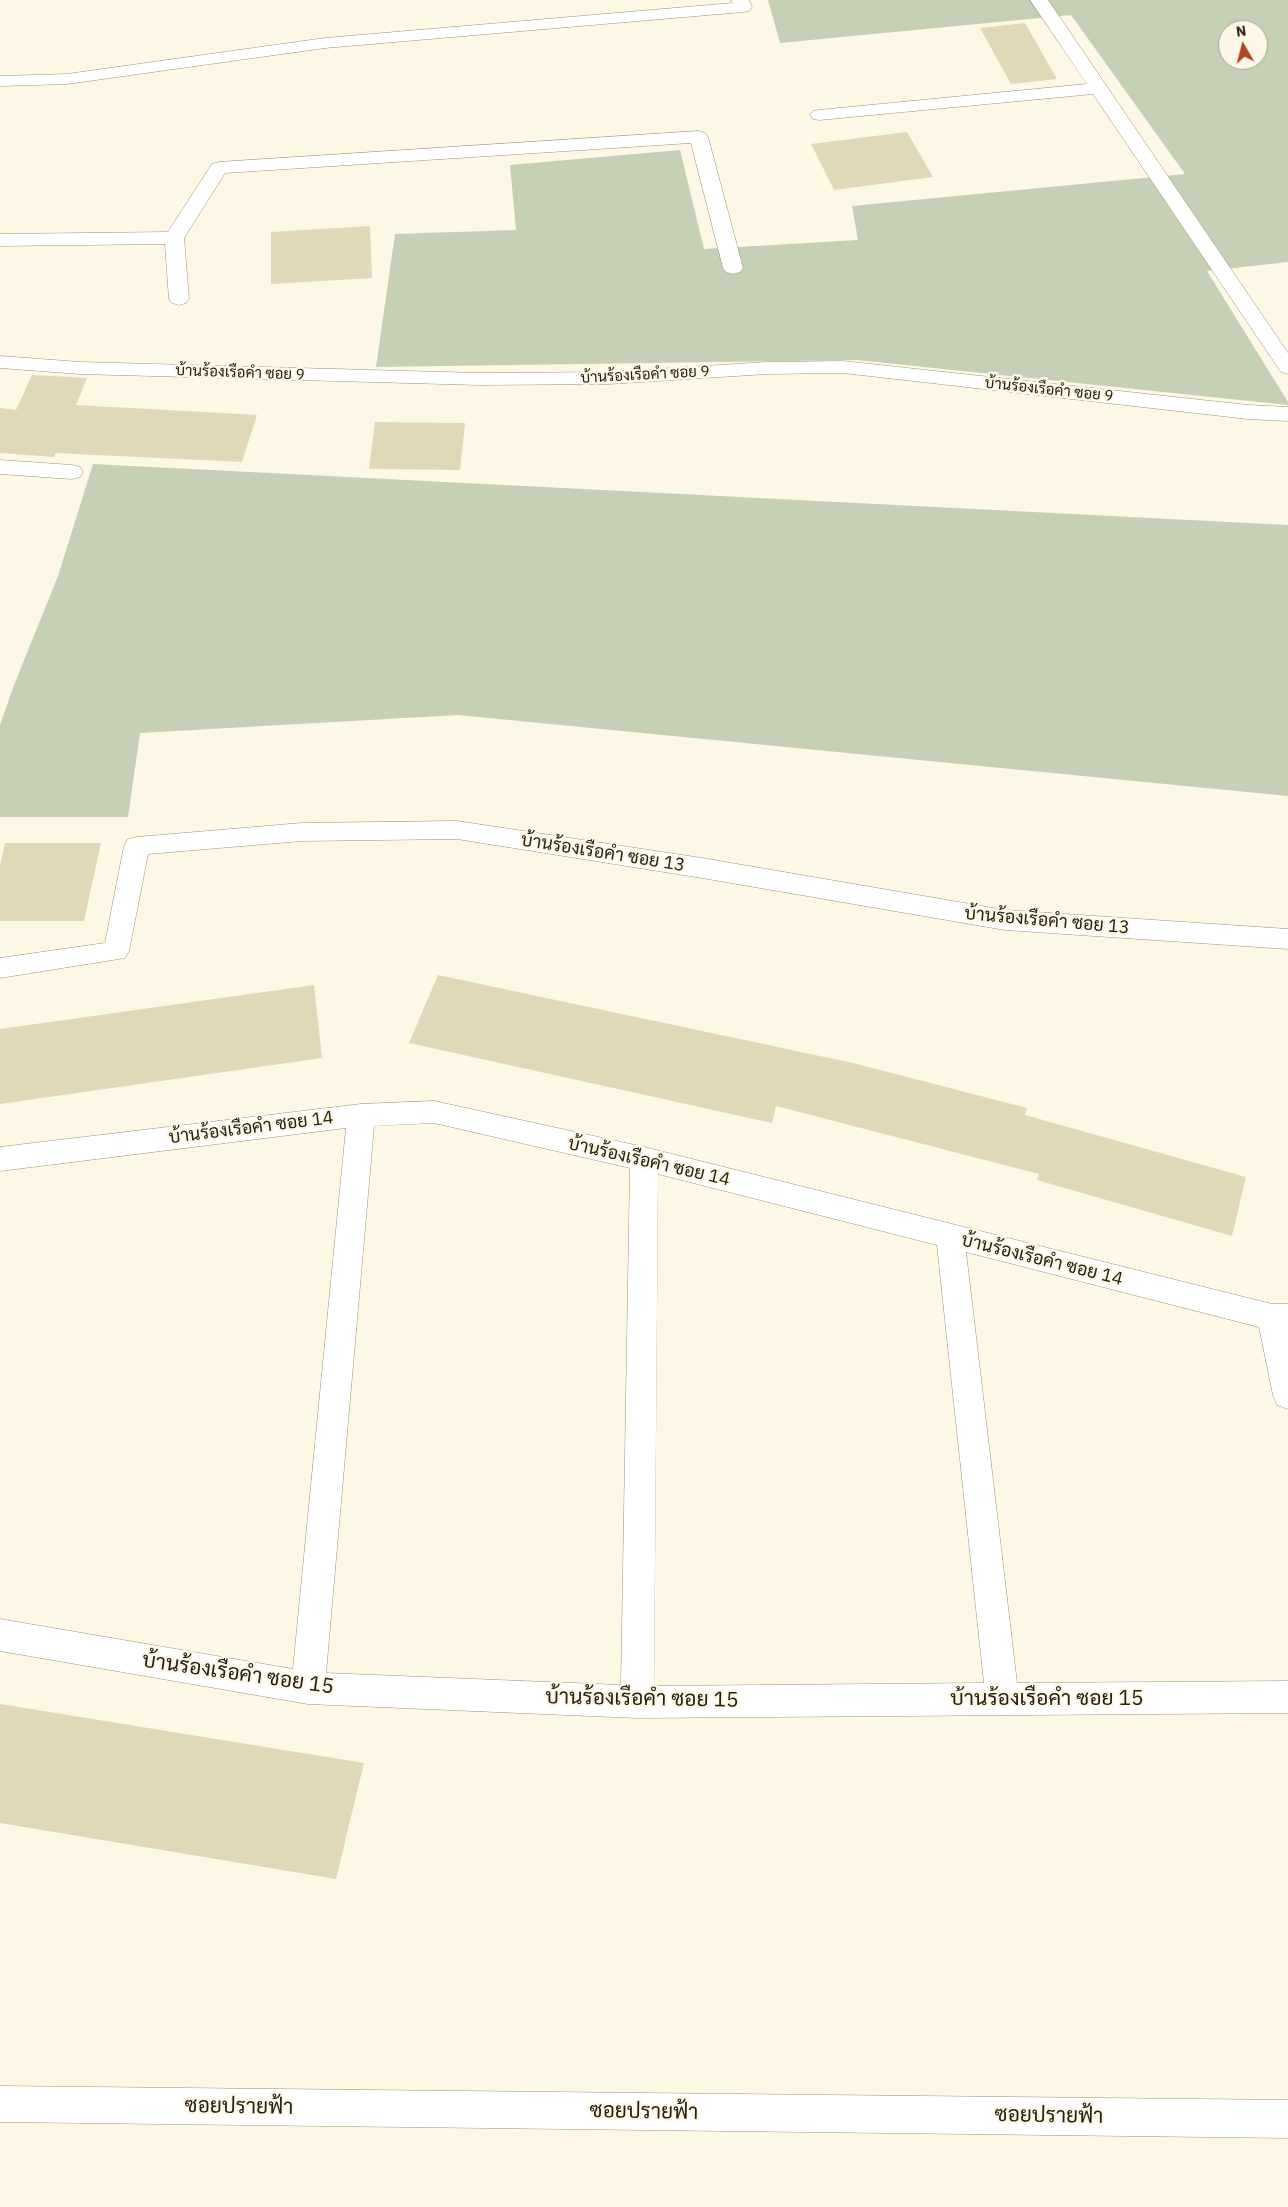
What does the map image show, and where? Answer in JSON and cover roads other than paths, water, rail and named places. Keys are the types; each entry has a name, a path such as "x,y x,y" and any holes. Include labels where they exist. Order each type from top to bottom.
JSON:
{"street":[{"path":"0,81 67,80 325,43 743,7 740,0"},
{"path":"1039,0 1288,368"},
{"path":"818,115 1097,88"},
{"path":"179,299 174,238 219,168 699,137 733,268"},
{"path":"0,240 174,238"},
{"name":"บ้านร้องเรือคำ ซอย 9","path":"0,362 80,368 480,380 610,378 767,368 843,368 1248,412 1288,414"},
{"path":"0,467 72,472"},
{"name":"บ้านร้องเรือคำ ซอย 13","path":"0,968 116,951 137,846 312,832 457,830 702,868 1005,920 1288,939"},
{"name":"บ้านร้องเรือคำ ซอย 14","path":"0,1159 361,1115 434,1112 644,1159 1280,1317"},
{"path":"308,1688 361,1115"},
{"path":"637,1702 644,1159"},
{"path":"950,1236 1002,1699"},
{"path":"1280,1317 1288,1395"},
{"name":"บ้านร้องเรือคำ ซอย 15","path":"0,1635 308,1688 637,1702 1288,1697"},
{"name":"ซอยปรายฟ้า","path":"0,2104 1288,2119"}]}
